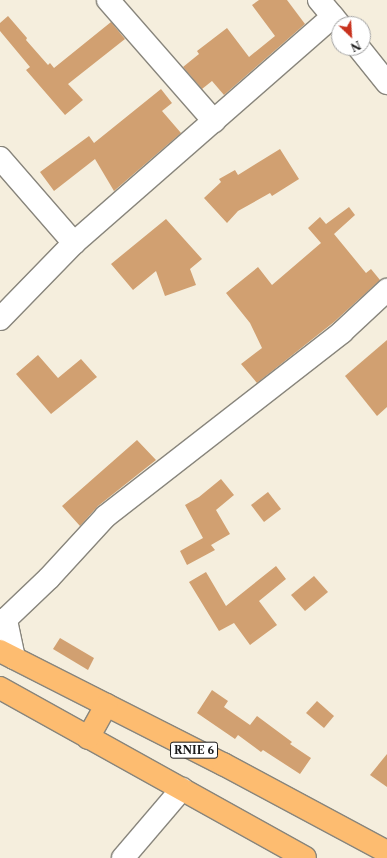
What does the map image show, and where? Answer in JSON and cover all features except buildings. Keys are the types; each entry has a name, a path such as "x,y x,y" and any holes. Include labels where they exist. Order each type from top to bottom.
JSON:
{"main road":[{"name":"RNIE 6","path":"7,654 223,764 387,852"},
{"path":"0,688 305,858"},
{"path":"88,738 106,705"}],"street":[{"path":"108,0 214,121"},
{"path":"0,319 74,243 214,121 330,13"},
{"path":"365,56 387,83"},
{"path":"0,158 74,243"},
{"path":"7,654 3,613 49,578 106,516 342,332 387,290"},
{"path":"123,858 182,789"}]}
